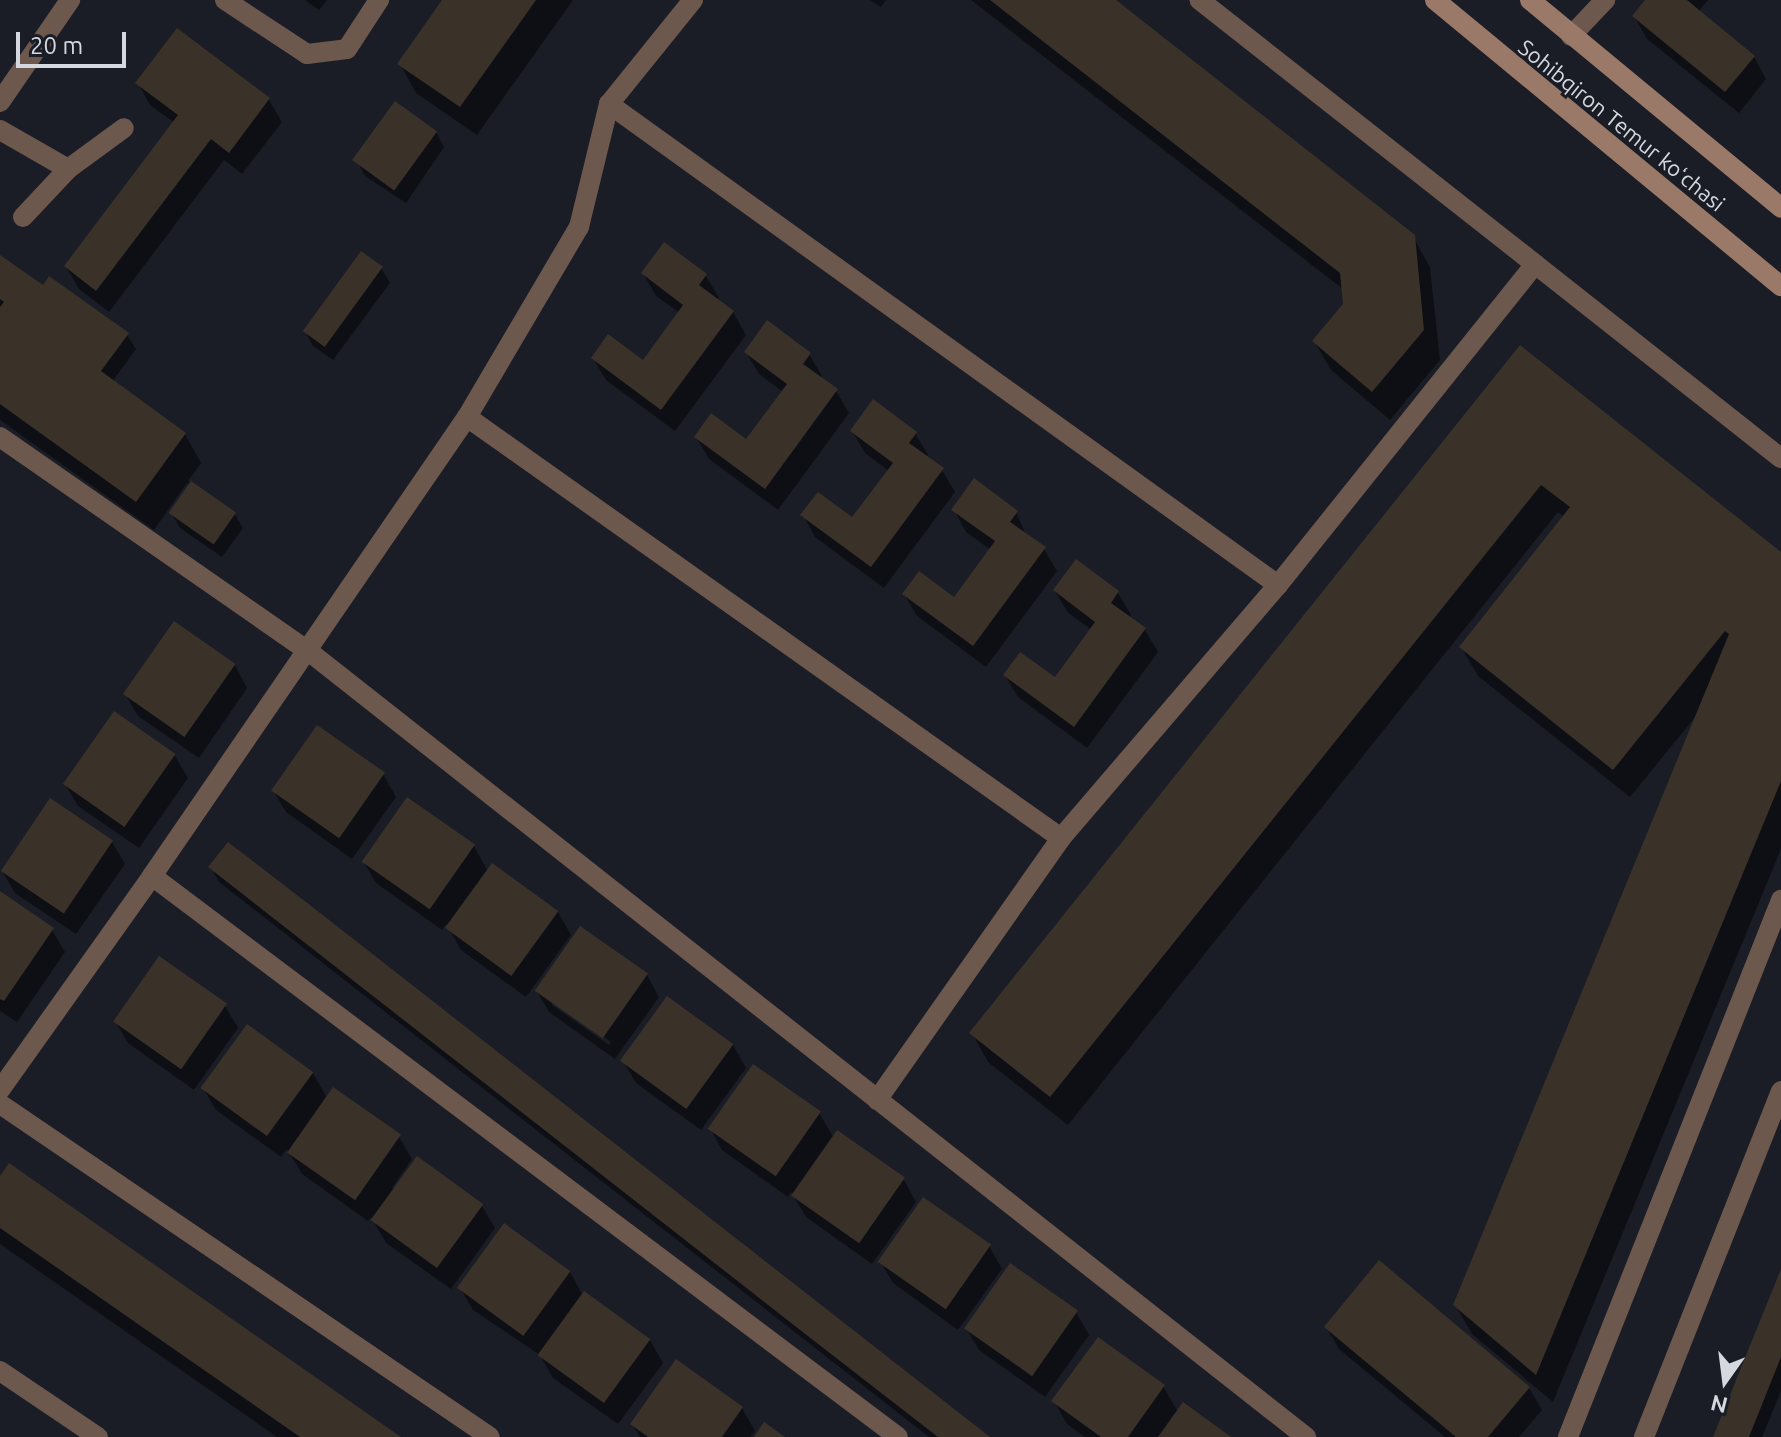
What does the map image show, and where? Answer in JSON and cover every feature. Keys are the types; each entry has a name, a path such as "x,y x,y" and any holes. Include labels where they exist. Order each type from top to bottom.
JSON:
{"main road":[{"name":"Sohibqiron Temur koʻchasi","path":"1435,0 1781,286"},
{"name":"Sohibqiron Temur koʻchasi","path":"1530,0 1781,208"}],"street":[{"path":"0,102 70,0"},
{"path":"225,0 307,54 347,49 379,0"},
{"path":"0,1090 152,876 467,417 579,227 609,104 693,0"},
{"path":"1199,0 1781,458"},
{"path":"1571,36 1605,0"},
{"path":"609,104 1278,585"},
{"path":"23,217 68,169 124,128"},
{"path":"0,130 68,169"},
{"path":"877,1100 1061,838 1278,585 1535,264"},
{"path":"467,417 1061,838"},
{"path":"0,437 307,650 1306,1437"},
{"path":"152,876 898,1437"},
{"path":"1568,1437 1781,900"},
{"path":"1644,1437 1781,1091"},
{"path":"0,1104 490,1437"},
{"path":"0,1371 98,1437"}],"building":[{"path":"442,0 536,0 460,107 397,64"},
{"path":"990,0 1116,0 1415,235 1424,330 1372,392 1312,341 1343,304 1340,273"},
{"path":"1645,0 1687,0 1755,56 1725,92 1632,16"},
{"path":"177,28 270,98 229,153 211,139 96,291 64,266 178,115 135,83"},
{"path":"395,101 437,132 394,191 352,160"},
{"path":"664,242 707,274 699,285 734,311 661,410 591,358 608,334 643,360 683,305 641,273"},
{"path":"361,251 383,267 325,347 303,331"},
{"path":"0,255 43,285 49,276 129,333 101,371 186,433 136,502 0,404 0,307 4,302 0,299"},
{"path":"767,320 811,353 803,364 838,389 765,489 694,437 711,413 746,439 787,384 744,352"},
{"path":"1520,345 1781,552 1781,781 1536,1375 1453,1305 1729,634 1725,631 1613,770 1459,647 1570,507 1541,485 1050,1097 969,1033"},
{"path":"873,399 917,432 909,443 944,468 871,567 800,515 818,492 852,517 893,463 850,431"},
{"path":"974,478 1018,511 1010,522 1046,547 973,646 902,594 919,571 954,597 995,541 951,510"},
{"path":"191,481 236,513 214,544 169,513"},
{"path":"1076,559 1119,591 1111,603 1146,628 1074,727 1003,675 1020,652 1055,677 1095,622 1053,590"},
{"path":"174,621 235,664 184,737 123,694"},
{"path":"114,711 175,754 124,827 63,784"},
{"path":"317,725 385,773 339,838 271,791"},
{"path":"407,797 475,845 430,909 362,862"},
{"path":"50,798 113,840 64,913 1,871"},
{"path":"228,842 990,1437 938,1437 813,1340 208,867"},
{"path":"492,863 558,911 511,976 445,928"},
{"path":"0,891 54,928 4,1001 0,999"},
{"path":"580,926 648,974 603,1038 535,991"},
{"path":"159,956 227,1004 181,1069 113,1022"},
{"path":"667,996 733,1044 686,1109 620,1061"},
{"path":"247,1024 313,1072 267,1136 201,1088"},
{"path":"753,1064 821,1112 776,1176 708,1129"},
{"path":"333,1087 401,1135 355,1200 287,1153"},
{"path":"837,1130 905,1178 859,1243 791,1196"},
{"path":"417,1156 483,1204 437,1268 371,1220"},
{"path":"9,1163 401,1437 300,1437 0,1228 0,1176"},
{"path":"923,1197 991,1245 946,1309 878,1262"},
{"path":"504,1223 570,1271 523,1336 457,1288"},
{"path":"1379,1260 1530,1387 1488,1437 1456,1437 1324,1327"},
{"path":"1010,1263 1078,1311 1032,1376 964,1329"},
{"path":"1781,1269 1781,1357 1749,1437 1713,1437"},
{"path":"584,1291 650,1339 604,1403 538,1355"},
{"path":"1098,1337 1165,1385 1128,1437 1101,1437 1051,1401"},
{"path":"676,1359 743,1407 722,1437 648,1437 630,1424"},
{"path":"1183,1402 1231,1437 1158,1437"},
{"path":"764,1422 785,1437 754,1437"}]}
